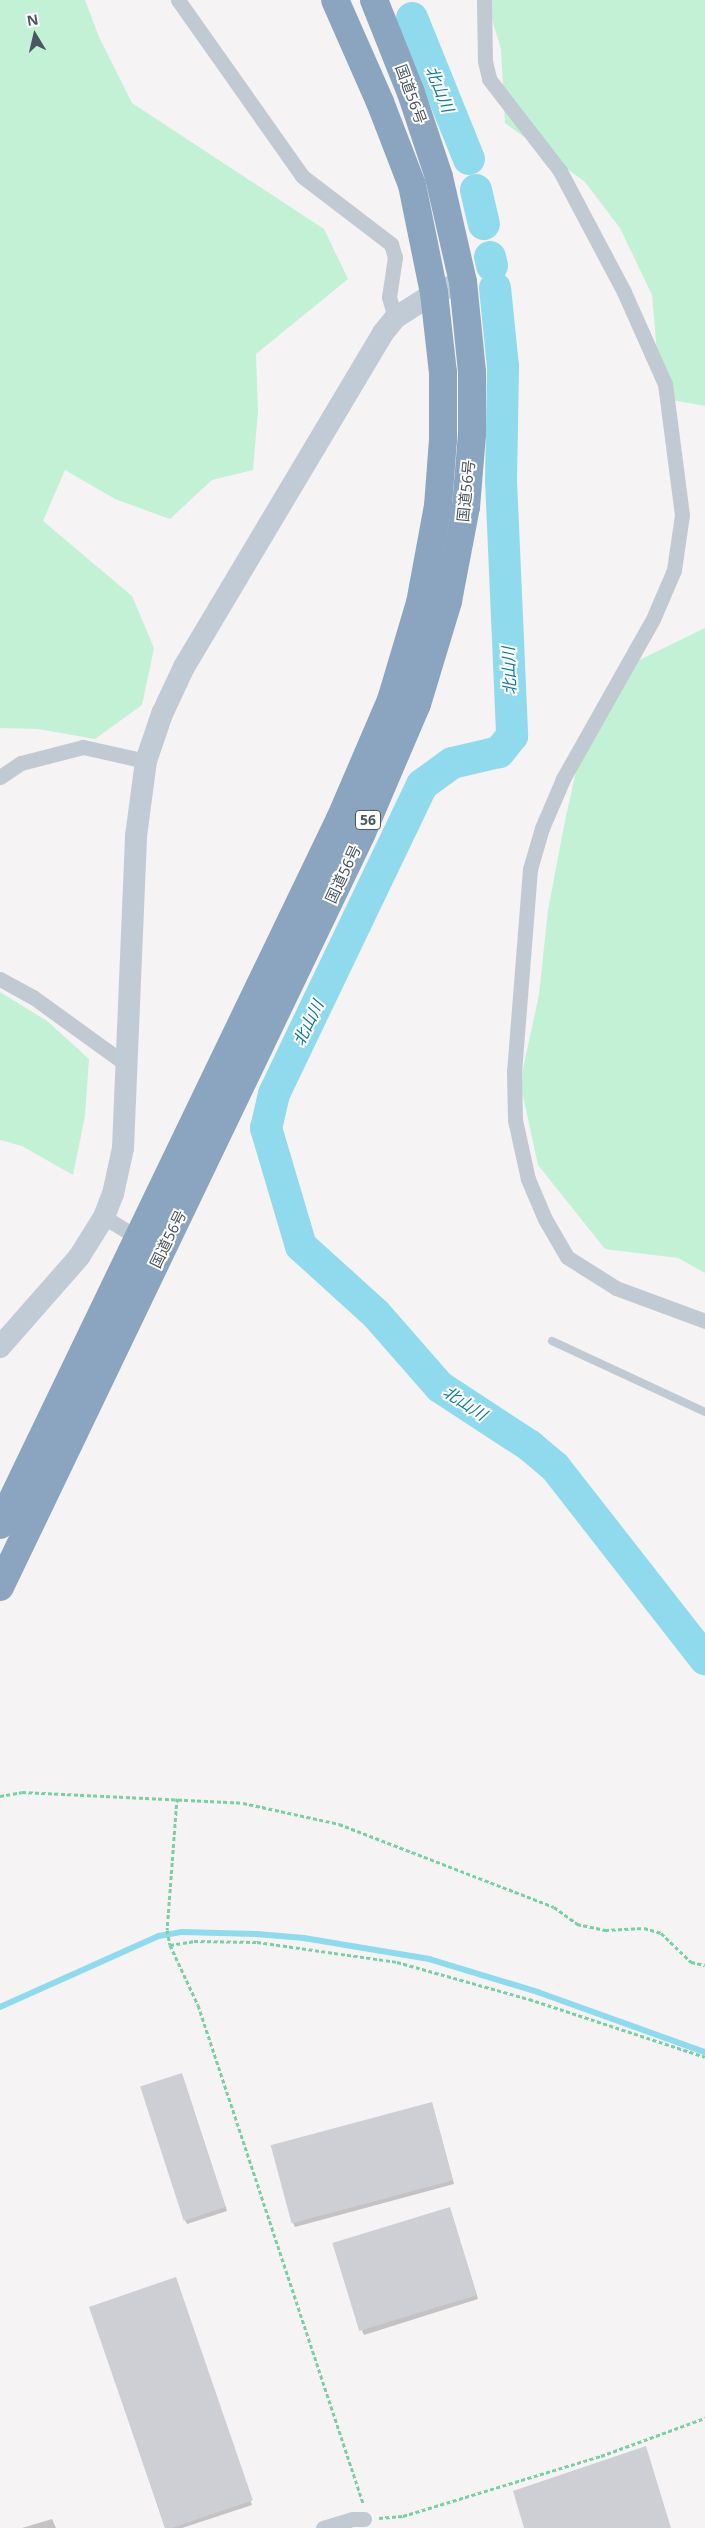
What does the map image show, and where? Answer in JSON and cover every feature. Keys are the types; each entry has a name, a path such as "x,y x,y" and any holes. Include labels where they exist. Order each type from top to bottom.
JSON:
{"highway":[{"name":"国道56号","path":"0,1525 136,1239 340,819 391,700 420,603 438,506 443,440 443,374 434,293 412,185 380,102 335,0"},
{"name":"国道56号","path":"0,1587 361,835 417,704 448,602 466,507 472,372 463,282 439,177 411,93 374,0"}],"street":[{"path":"178,0 302,176 391,244 395,257 389,297 395,318"},
{"path":"484,0 485,61 489,79 560,171 624,292 665,384 682,515 674,570 653,619 563,779 542,828 530,870 514,1071 515,1120 528,1179 545,1219 567,1257 616,1288 705,1321"},
{"path":"3,1339 79,1257 104,1217 123,1148 136,836 146,761 162,714 184,667 343,398 395,318 434,293 463,282"},
{"path":"0,777 21,763 83,747 146,761"},
{"path":"0,979 33,997 127,1065"},
{"path":"104,1217 136,1239 164,1248"},
{"path":"323,2528 358,2522"}],"lane":[{"path":"552,1342 705,1412"}],"path":[{"path":"0,1796 22,1792 177,1798 244,1803 339,1824 554,1907 577,1924 605,1930 644,1928 661,1933 691,1962 705,1965"},
{"path":"177,1798 167,1930 170,1945 201,2014 362,2495 358,2522 412,2513 601,2456 705,2418"},
{"path":"170,1945 194,1942 257,1942 398,1962 528,1999 705,2057"}],"green space":[{"path":"0,0 85,0 99,37 132,103 324,229 348,279 256,354 258,411 253,470 212,480 170,519 115,499 65,470 43,521 132,596 154,648 142,705 95,739 38,729 0,728"},
{"path":"486,0 705,0 705,406 661,398 652,295 620,228 585,182 505,123 501,49"},
{"path":"705,628 705,1273 678,1258 605,1249 538,1165 520,1082 539,995 548,910 581,749 629,665"},
{"path":"0,992 47,1021 89,1059 85,1116 73,1175 22,1146 0,1140"}],"building":[{"path":"182,2073 226,2207 184,2221 140,2087"},
{"path":"432,2102 453,2180 292,2223 271,2145"},
{"path":"450,2207 477,2295 359,2331 332,2243"},
{"path":"176,2277 253,2500 172,2528 165,2528 89,2307"},
{"path":"646,2446 671,2528 524,2528 513,2491"}],"waterway":[{"name":"北山川","path":"412,18 469,159"},
{"name":"北山川","path":"476,190 484,224"},
{"name":"北山川","path":"490,257 492,266"},
{"name":"北山川","path":"495,288 503,367 501,480 512,736 499,752 452,763 422,785 274,1094 266,1128 301,1246 376,1314 440,1387 530,1446 555,1467 705,1659"},
{"path":"0,2007 159,1936 182,1932 257,1934 304,1938 429,1959 538,1992 705,2052"}]}
